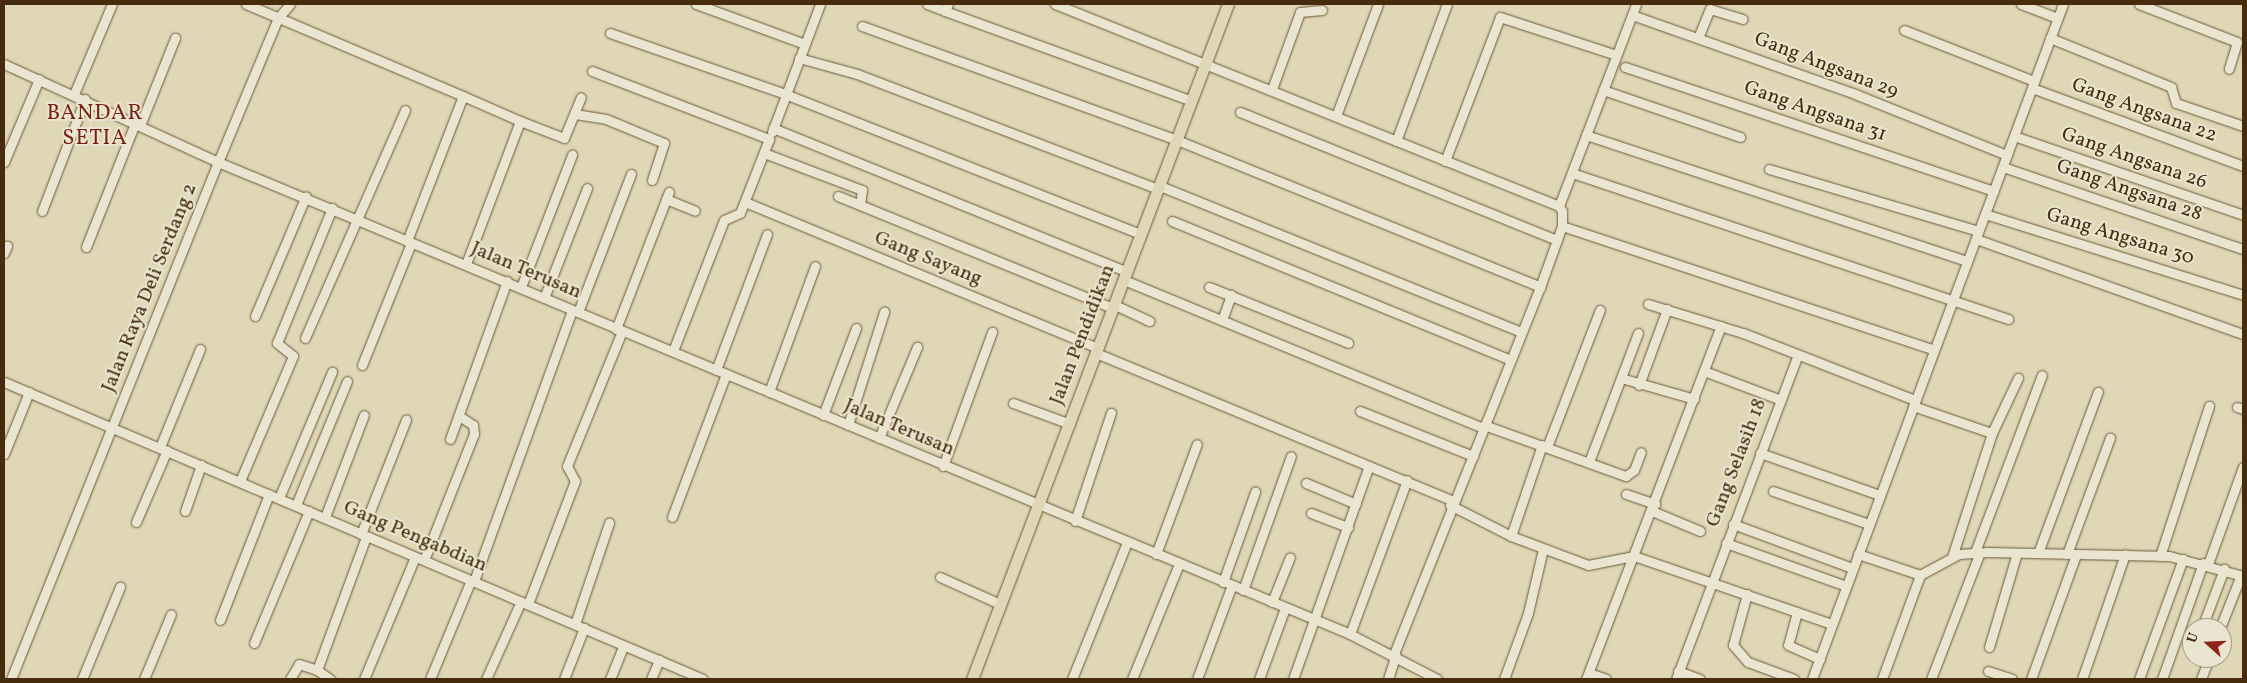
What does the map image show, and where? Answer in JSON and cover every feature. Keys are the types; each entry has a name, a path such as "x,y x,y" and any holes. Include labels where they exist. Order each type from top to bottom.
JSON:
{"main road":[{"name":"Jalan Pendidikan","path":"972,679 1228,4"}],"street":[{"path":"74,94 112,4"},
{"path":"246,4 564,138 581,97"},
{"name":"Jalan Raya Deli Serdang 2","path":"11,679 218,162 278,18 290,4"},
{"path":"696,4 805,44"},
{"path":"672,351 724,220 740,213 745,202 820,4"},
{"path":"927,4 946,7 1192,101"},
{"path":"1055,4 1272,89 1559,206"},
{"path":"1336,116 1378,4"},
{"path":"1396,141 1447,4"},
{"path":"1388,679 1451,503 1473,456 1509,359 1540,287 1562,226 1559,206 1636,4"},
{"path":"2021,4 2057,18"},
{"path":"1812,679 2063,4"},
{"path":"2139,4 2237,42 2229,69"},
{"path":"1698,38 1710,9 1742,19"},
{"path":"1272,89 1300,12 1322,10"},
{"name":"Gang Angsana 29","path":"1632,15 1855,94 2007,156"},
{"path":"1445,161 1500,17 1616,55"},
{"path":"862,26 1177,140 1540,287"},
{"name":"Gang Angsana 22","path":"1904,30 2033,85 2243,166"},
{"path":"610,33 785,94 1141,234"},
{"path":"86,247 175,38"},
{"path":"2050,38 2171,87 2176,103 2243,126"},
{"path":"799,58 858,74 1159,187 1522,332"},
{"name":"Jalan Terusan","path":"4,64 138,122 218,162 306,196 409,242 507,281 943,466 1350,634 1395,655 1437,679"},
{"name":"Gang Angsana 31","path":"1625,67 1994,191"},
{"path":"592,71 769,139"},
{"path":"4,162 39,79"},
{"path":"1603,90 1740,137"},
{"path":"362,365 463,96"},
{"path":"42,212 85,99"},
{"path":"305,338 355,219 405,110"},
{"path":"1240,112 1557,240"},
{"path":"575,114 606,119 664,143 652,180"},
{"path":"466,264 520,121"},
{"path":"773,128 1126,276 1222,320 1483,427 1630,475 1641,452"},
{"path":"1586,135 1967,261"},
{"name":"Gang Angsana 26","path":"2014,136 2243,215"},
{"path":"764,153 862,190 860,205"},
{"path":"521,287 572,154"},
{"name":"Gang Angsana 28","path":"2003,167 2243,249"},
{"path":"1769,169 1977,235 2243,334"},
{"path":"430,679 472,580 575,311 631,174"},
{"path":"1572,174 1952,302 2008,319"},
{"path":"544,298 587,188"},
{"path":"486,679 525,603 575,481 567,466 668,195 695,211"},
{"path":"254,316 306,196"},
{"path":"838,196 1150,321"},
{"name":"Gang Sayang","path":"745,202 1369,466 1407,480 1511,536 1543,549 1593,566 1634,556"},
{"path":"240,481 293,356 277,344 332,208"},
{"name":"Gang Angsana 30","path":"1985,214 2243,295"},
{"path":"1172,221 1509,359"},
{"path":"1562,226 1934,350"},
{"path":"716,370 767,234"},
{"path":"769,392 815,266"},
{"path":"450,439 507,281"},
{"path":"1208,287 1348,343"},
{"path":"1222,320 1231,295"},
{"path":"1648,304 1721,326 1992,433"},
{"path":"1639,385 1667,309"},
{"path":"1511,536 1544,446 1600,310"},
{"path":"848,425 884,312"},
{"path":"1606,679 1588,676 1721,326"},
{"path":"823,415 856,328"},
{"path":"943,466 992,332"},
{"path":"1589,462 1638,333"},
{"path":"879,438 917,348"},
{"path":"136,522 200,349"},
{"name":"Gang Selasih 18","path":"1677,675 1797,357"},
{"path":"1704,371 1781,400"},
{"path":"279,498 332,372"},
{"path":"672,517 726,374"},
{"path":"1931,679 2042,375"},
{"path":"1621,378 1639,385 1694,398"},
{"path":"1952,557 1992,433 2018,378"},
{"path":"296,505 347,381"},
{"name":"Gang Pengabdian","path":"4,382 702,679"},
{"path":"4,454 28,392"},
{"path":"2038,553 2098,392"},
{"path":"1013,403 1070,424"},
{"path":"2160,556 2210,406"},
{"path":"1360,412 1473,456"},
{"path":"1075,521 1111,413"},
{"path":"325,517 364,415"},
{"path":"364,679 474,434 473,425 459,416"},
{"path":"317,670 406,420"},
{"path":"2031,679 2110,438"},
{"path":"1156,554 1197,444"},
{"path":"1760,453 1879,495"},
{"path":"1243,590 1291,456"},
{"path":"185,511 202,465"},
{"path":"1293,679 1369,466"},
{"path":"2162,679 2243,466"},
{"path":"1350,634 1407,480"},
{"path":"1306,483 1356,504"},
{"path":"1773,491 1869,524"},
{"path":"1197,679 1255,492"},
{"path":"220,620 269,494"},
{"path":"1626,494 1700,531"},
{"path":"254,643 309,511"},
{"path":"1311,513 1348,527"},
{"path":"574,624 608,523"},
{"path":"1733,524 1852,568"},
{"path":"1072,679 1127,542"},
{"path":"1726,543 1846,586"},
{"path":"1506,679 1528,613 1543,549"},
{"path":"1882,679 1920,575 1952,557 1978,552 2160,556 2183,559 2224,569 2242,576 2224,618"},
{"path":"1990,647 2017,553"},
{"path":"1858,554 1920,575"},
{"path":"2082,679 2125,554"},
{"path":"1634,556 1832,624"},
{"path":"1272,602 1290,557"},
{"path":"2139,679 2183,559"},
{"path":"1132,679 1179,564"},
{"path":"2206,618 2224,569"},
{"path":"940,577 1000,604"},
{"path":"82,679 120,587"},
{"path":"1747,594 1733,645 1748,662 1794,679"},
{"path":"1259,679 1285,608"},
{"path":"1797,612 1788,645 1820,659"},
{"path":"144,679 171,614"},
{"path":"564,679 584,628"},
{"path":"610,679 623,647"},
{"path":"651,679 658,660"},
{"path":"290,679 298,664 317,670 330,679"},
{"path":"1988,671 2012,679"},
{"path":"1677,675 1700,679"}],"district":[{"name":"BANDAR SETIA","path":"95,126"}]}
